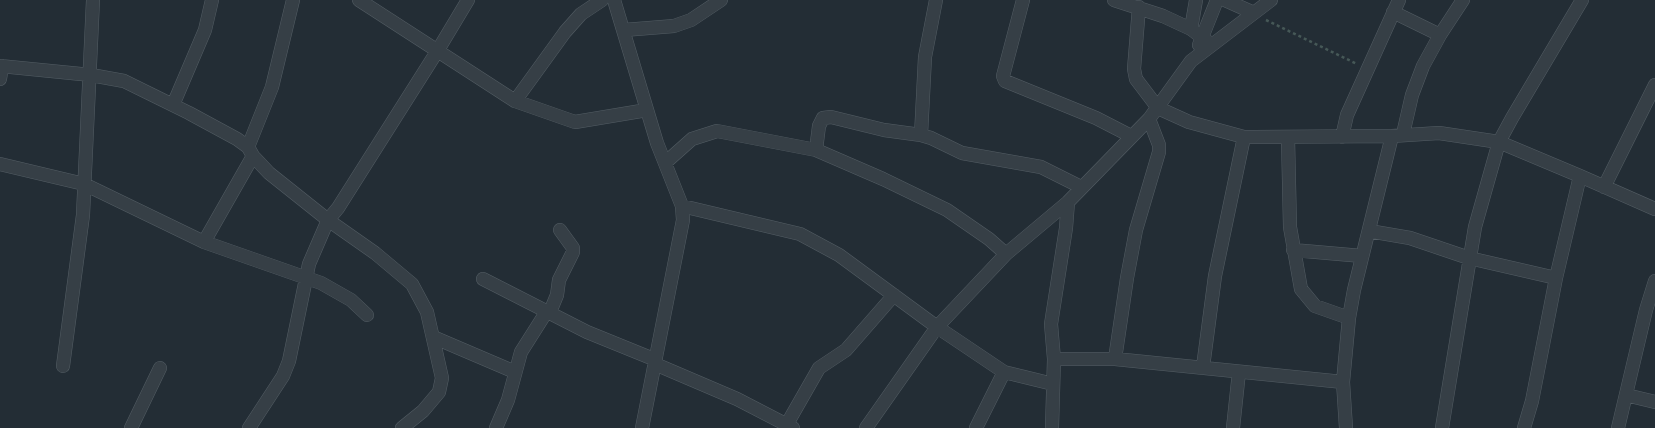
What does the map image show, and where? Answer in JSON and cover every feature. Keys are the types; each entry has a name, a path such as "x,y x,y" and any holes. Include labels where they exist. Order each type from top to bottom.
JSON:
{"street":[{"path":"63,366 83,215 91,75 93,0"},
{"path":"173,105 205,30 212,0"},
{"path":"204,242 251,152 272,87 293,0"},
{"path":"359,0 374,4 438,50 515,101 575,122 647,110"},
{"path":"249,428 283,376 289,361 309,264 328,220 438,50 468,0"},
{"path":"515,101 565,32 581,14 602,0"},
{"path":"614,0 647,110 665,164 682,206 683,220 642,428"},
{"path":"624,30 674,26 691,20 721,0"},
{"path":"921,135 926,57 936,0"},
{"path":"1024,0 1003,76 1005,81 1096,118 1131,136"},
{"path":"1114,0 1163,16 1191,29 1207,41"},
{"path":"1191,29 1196,0"},
{"path":"1207,41 1217,0"},
{"path":"1225,0 1254,13"},
{"path":"866,428 937,327 1006,254 1068,202 1149,119 1207,41 1254,13 1271,0"},
{"path":"1346,428 1343,382 1349,318 1362,256 1397,135 1423,66 1440,35 1463,0"},
{"path":"1442,428 1474,227 1499,142 1582,0"},
{"path":"1342,137 1347,115 1396,6 1440,35"},
{"path":"1138,7 1134,69 1136,79 1158,108 1189,122 1244,137 1288,138 1439,134 1499,142 1655,209"},
{"path":"0,80 1,66 91,75 124,81 173,105 237,139 251,152 269,173 328,220 375,252 412,284 427,312 442,378 439,392 423,411 402,428"},
{"path":"1604,187 1655,85"},
{"path":"816,150 819,126 823,118 831,116 884,130 932,138 962,153 1041,167 1082,187"},
{"path":"1115,359 1136,230 1159,152 1159,145 1149,119"},
{"path":"665,164 692,139 717,131 816,150 883,179 947,210 989,239 1006,254"},
{"path":"1203,367 1215,276 1244,137"},
{"path":"1288,138 1290,227 1301,289 1315,306 1349,318"},
{"path":"0,164 84,184 204,242 306,277 351,300 367,315"},
{"path":"1524,428 1532,401 1556,278 1580,176"},
{"path":"1052,428 1054,359 1051,324 1066,228 1068,202"},
{"path":"682,206 800,234 838,255 937,327 1004,372 1053,384"},
{"path":"496,428 508,400 522,352 549,311 557,295 559,280 573,252 573,248 560,230"},
{"path":"1369,231 1410,238 1469,258 1556,278"},
{"path":"1293,250 1362,256"},
{"path":"483,279 549,311 587,332 737,398 791,427 819,368 846,350 894,295"},
{"path":"1618,428 1650,311 1655,281"},
{"path":"433,337 515,372"},
{"path":"1054,359 1115,359 1343,382"},
{"path":"131,428 160,368"},
{"path":"976,428 1004,372"},
{"path":"1233,428 1239,372"},
{"path":"1626,395 1655,402"}],"path":[{"path":"1254,13 1367,68"}]}
